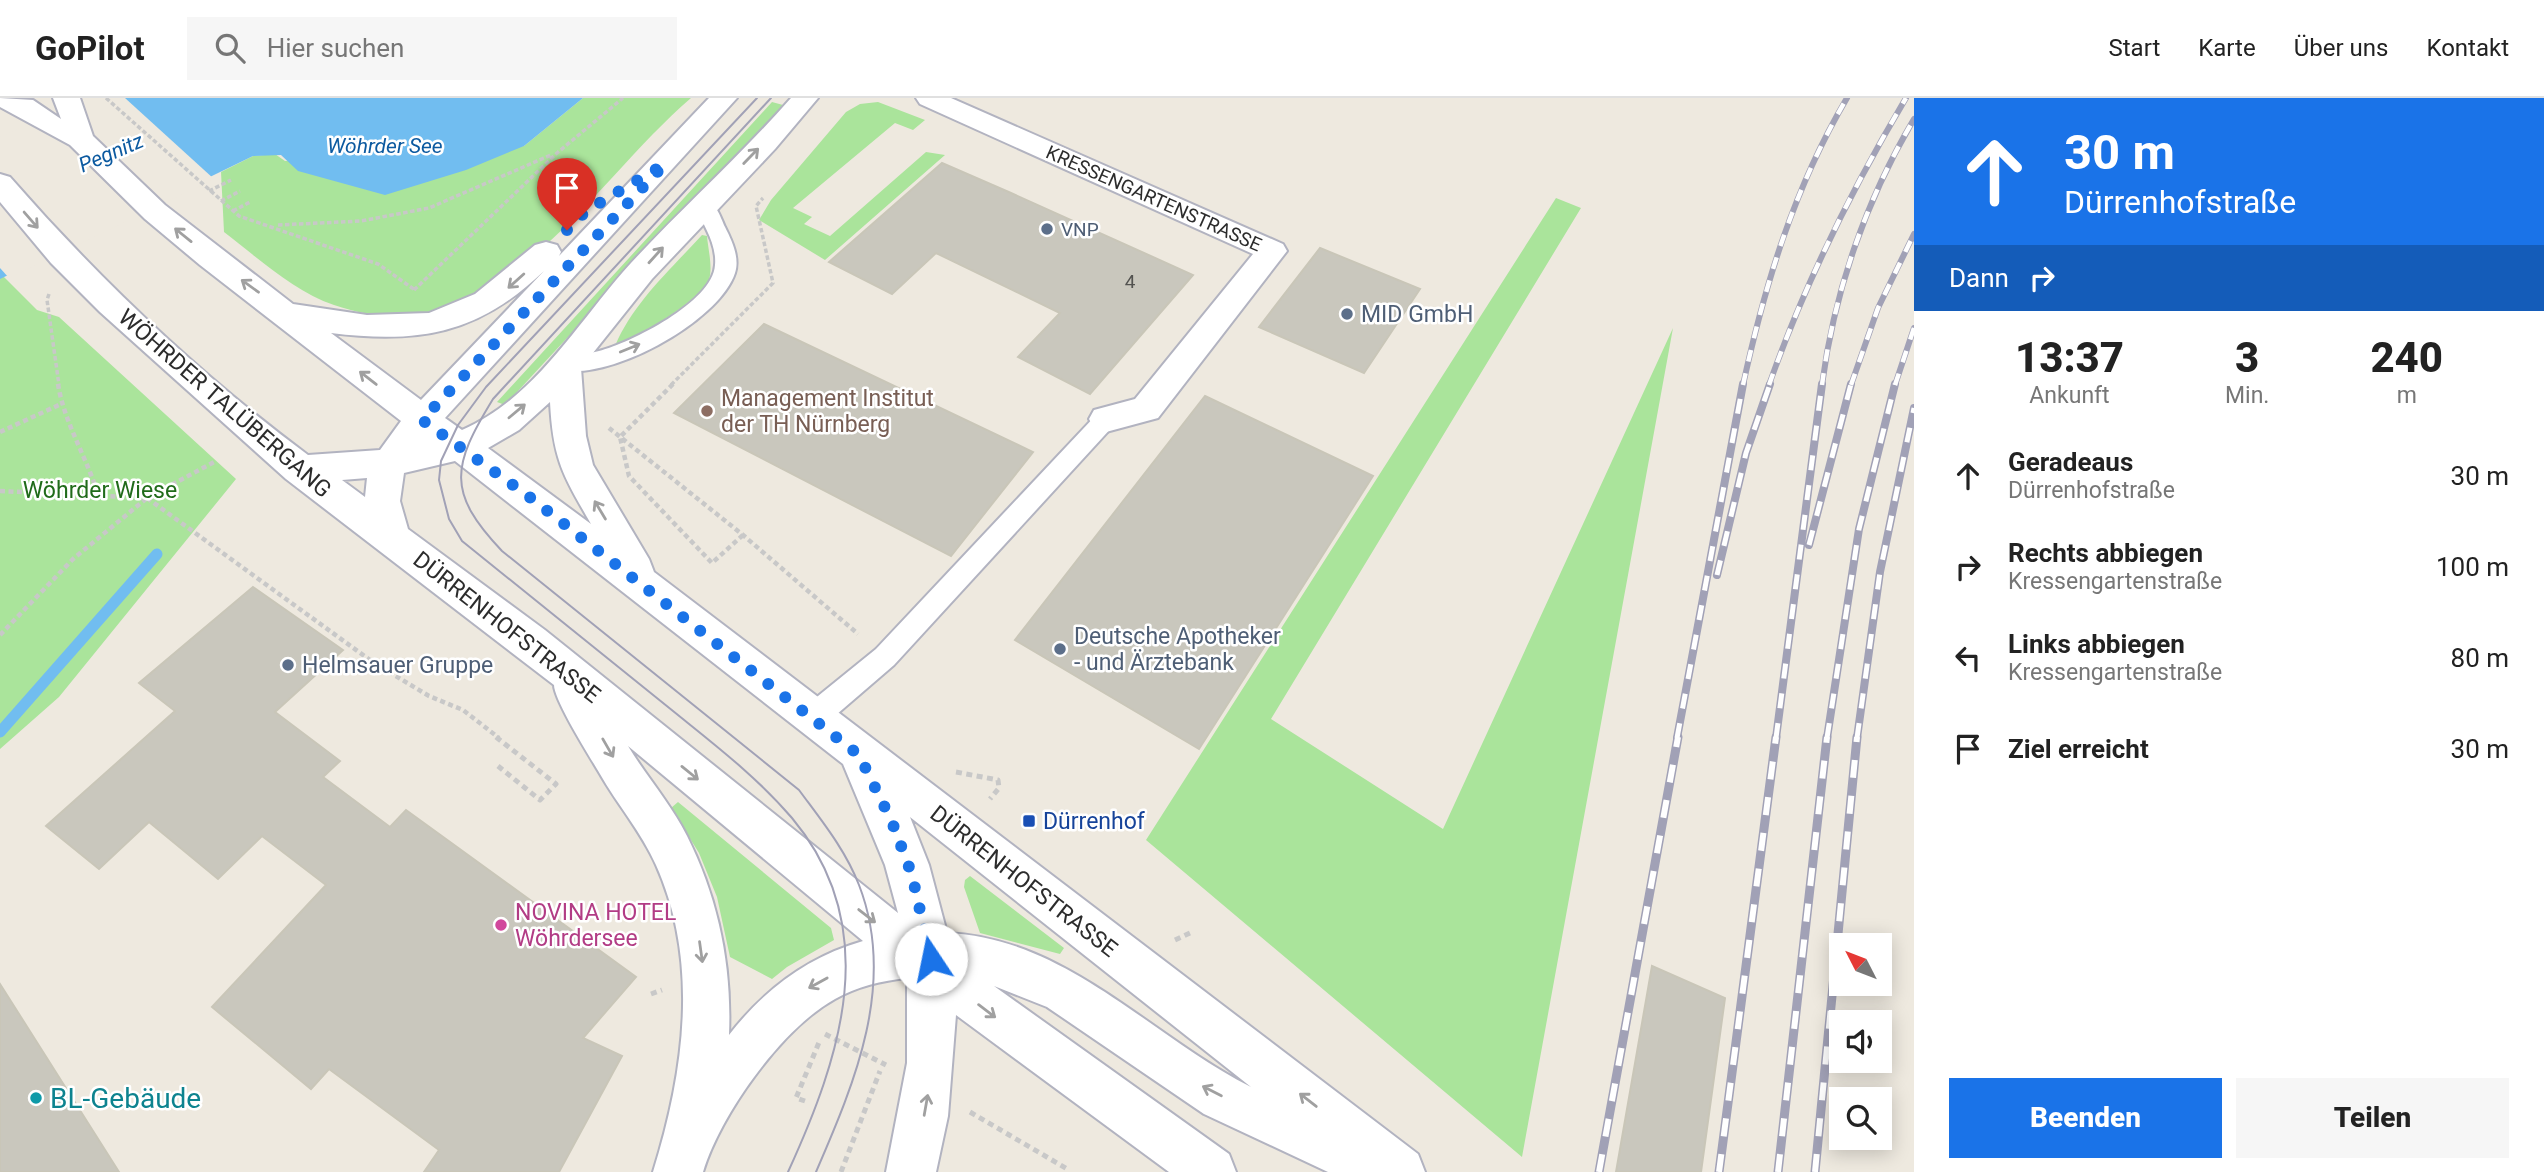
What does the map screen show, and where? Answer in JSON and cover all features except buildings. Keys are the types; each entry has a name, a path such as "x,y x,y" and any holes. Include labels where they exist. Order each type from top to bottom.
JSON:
{"main road":[{"path":"0,98 23,106 37,118 80,139 155,212 422,420"},
{"path":"395,541 382,509 382,487 388,463 422,420 665,164 724,98"},
{"path":"298,469 388,463 423,457 460,446 486,434 517,411 564,363 620,295 805,98"},
{"name":"KRESSENGARTENSTRASSE","path":"929,98 1272,251 1146,409 1106,419"},
{"path":"68,101 80,139"},
{"path":"289,315 397,329 420,327 465,314 510,287 586,211 665,164"},
{"name":"WÖHRDER TALÜBERGANG","path":"0,183 62,256 183,373 298,469 395,541"},
{"name":"DÜRRENHOFSTRASSE","path":"564,363 569,436 576,467 648,590"},
{"name":"DÜRRENHOFSTRASSE","path":"422,420 648,590 1400,1172"},
{"name":"DÜRRENHOFSTRASSE","path":"395,541 562,667 924,958 1211,1172"},
{"path":"562,667 634,795 671,851 691,899 705,978 704,1053 684,1153"},
{"path":"859,755 892,822 912,875 934,1015 929,1089 911,1172"},
{"name":"DÜRRENHOFSTRASSE","path":"684,1153 762,1031 803,992 848,967 924,958 982,961 1045,983 1089,1007 1204,1087 1384,1172"}],"lane":[{"path":"564,363 598,360 635,348 693,312 719,285 726,270 722,242 704,205"},
{"path":"812,718 885,657 1106,419"}],"path":[{"path":"106,98 239,216 378,264 415,290 557,153 623,98"},
{"path":"274,226 361,221 429,208 486,186 557,153"},
{"path":"207,190 231,180"},
{"path":"221,201 240,191"},
{"path":"620,437 773,283 757,206 765,197"},
{"path":"233,211 250,202"},
{"path":"62,256 47,300 61,404 89,464 99,498"},
{"path":"0,432 61,404"},
{"path":"608,428 743,535 885,657"},
{"path":"620,437 629,476 712,563 743,535"},
{"path":"0,635 73,559 147,498 216,461"},
{"path":"0,491 99,498 147,498 374,663 429,696 463,710 556,784 540,800 498,766"},
{"path":"987,803 999,788 998,780"},
{"path":"651,994 705,978"},
{"path":"784,1009 1069,1170"},
{"path":"805,1101 796,1098 822,1032"},
{"path":"841,1172 883,1063"}],"green space":[{"path":"583,98 691,98 534,256 490,287 443,309 391,316 334,305 290,282 224,232 221,172 253,156 275,154 285,161 524,146"},
{"path":"772,102 783,105 505,405 497,402"},
{"path":"878,102 925,120 913,130 895,123 793,208 812,217 804,224 830,236 926,152 945,155 825,260 759,220 771,200 846,112 860,104"},
{"path":"1556,198 1581,208 1271,719 1443,829 1673,328 1522,1157 1146,840"},
{"path":"702,235 707,236 710,264 709,280 704,288 667,318 615,346 642,301"},
{"name":"Wöhrder Wiese","path":"0,273 37,310 59,317 236,479 59,697 0,749"},
{"path":"678,802 831,928 834,940 787,967 772,979 730,957 717,897 699,853 671,808"},
{"path":"970,876 1064,948 1060,954 980,933 964,887 965,880"}],"water":[{"name":"Wöhrder See","path":"98,98 583,98 524,146 466,170 385,195 298,171 281,155 253,156 0,279 0,141"}],"pier":[{"path":"89,98 125,98 214,179 9,278 0,268 0,137"}],"waterway":[{"name":"Pegnitz","path":"0,732 157,554"}],"tram line":[{"path":"757,98 486,387 458,425 441,461 439,480 449,519 462,541 750,775 792,818 820,860 838,903 845,948 844,993 837,1038 824,1083 788,1172"},
{"path":"771,98 493,399 469,443 461,478 471,512 502,551 799,790 847,859 859,885 870,922 874,959 872,995 857,1067 816,1172"}],"railway":[{"path":"1743,385 1761,310 1783,237 1811,167 1847,98"},
{"path":"1769,385 1830,238 1906,98"},
{"path":"1822,385 1827,350 1854,248 1881,182 1914,119"},
{"path":"1851,385 1878,308 1914,234"},
{"path":"1895,385 1914,328"},
{"path":"1677,738 1743,384"},
{"path":"1717,575 1746,453 1770,384"},
{"path":"1776,738 1822,384"},
{"path":"1809,545 1851,384"},
{"path":"1827,738 1859,529 1895,384"},
{"path":"1857,738 1880,572 1914,408"},
{"path":"1599,1172 1678,737"},
{"path":"1719,1172 1776,737"},
{"path":"1778,1172 1827,737"},
{"path":"1815,1172 1857,737"}],"place":[{"name":"VNP","path":"1047,229"},
{"name":"MID GmbH","path":"1347,314"},
{"name":"Management Institut der TH Nürnberg","path":"707,411"},
{"name":"Deutsche Apotheker - und Ärztebank","path":"1060,649"},
{"name":"Helmsauer Gruppe","path":"288,665"},
{"name":"Dürrenhof","path":"1029,821"},
{"name":"NOVINA HOTEL Wöhrdersee","path":"501,925"},
{"name":"BL-Gebäude","path":"36,1098"}],"route":[{"path":"567,230 586,211 665,164 422,420 527,495 859,755 892,822 912,875 931,959"}]}
